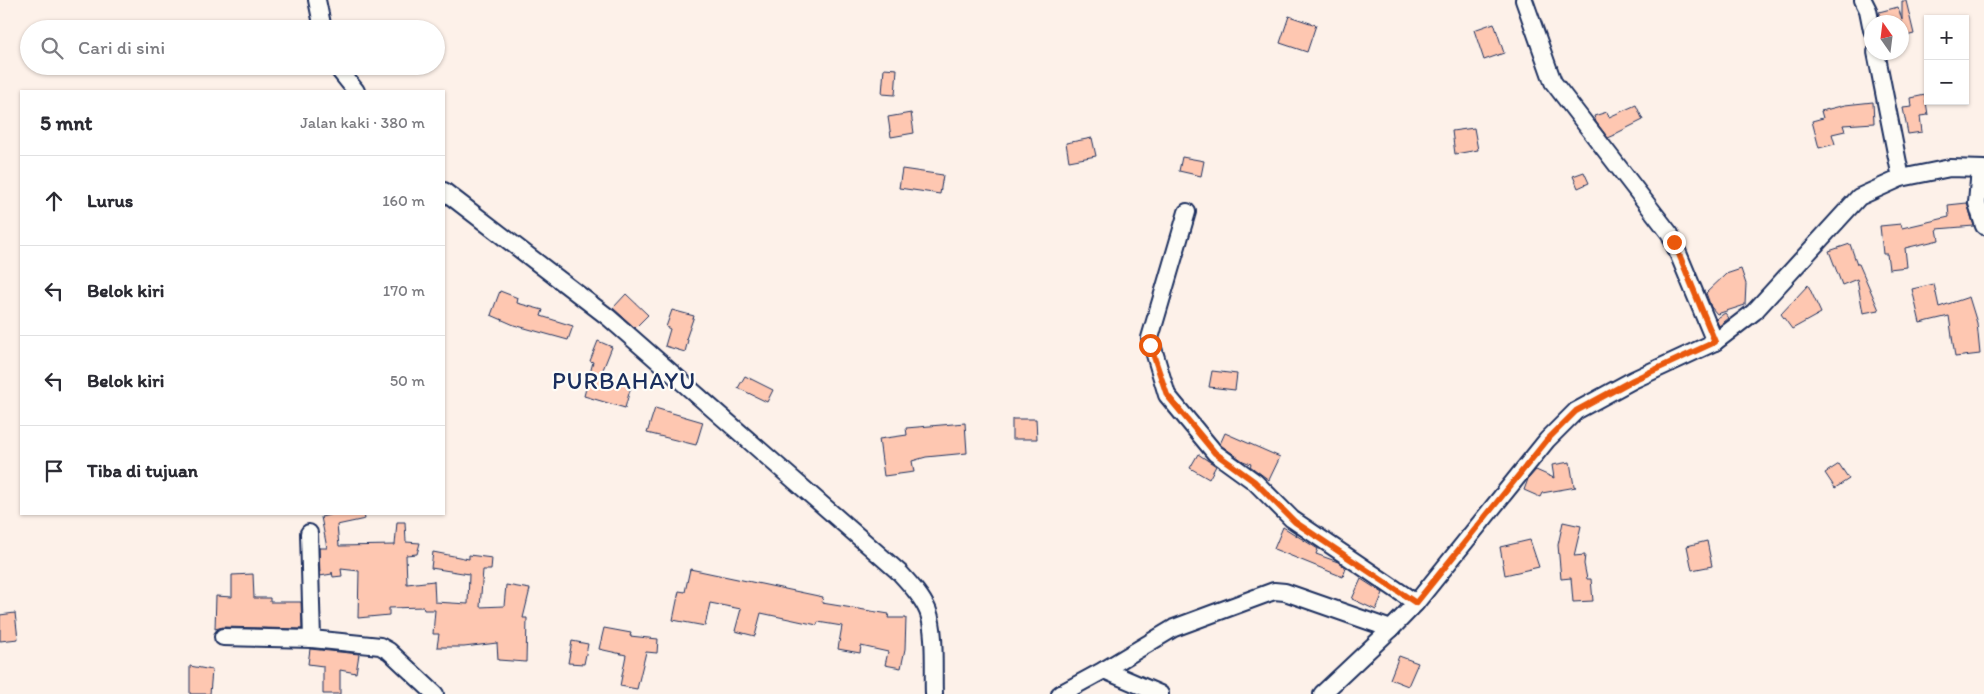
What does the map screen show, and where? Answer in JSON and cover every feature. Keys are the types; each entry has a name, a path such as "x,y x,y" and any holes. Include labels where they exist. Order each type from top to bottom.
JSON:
{"street":[{"path":"317,0 321,20"},
{"path":"1524,0 1553,82 1670,234 1715,342"},
{"path":"1863,0 1869,15"},
{"path":"1878,60 1901,178"},
{"path":"343,75 355,90"},
{"path":"1322,694 1416,603 1547,440 1576,411 1633,380 1715,342 1754,312 1859,197 1901,178 1950,168 1982,169 1977,203 1984,226"},
{"path":"445,192 608,316 900,573 916,590 928,612 933,641 934,694"},
{"path":"1187,212 1150,338 1150,345 1167,395 1215,453 1255,482 1292,519 1416,603"},
{"path":"309,533 312,639"},
{"path":"1060,694 1174,628 1274,591 1285,592 1391,629"},
{"path":"223,637 312,639 380,646 389,651 435,694"},
{"path":"1104,670 1160,694"}],"building":[{"path":"1902,1 1906,1 1914,34 1909,35 1909,15 1902,15"},
{"path":"1898,7 1900,15 1880,15 1879,12"},
{"path":"1289,16 1316,25 1307,52 1280,43"},
{"path":"1494,23 1504,53 1484,60 1474,30"},
{"path":"884,68 897,69 895,95 882,94"},
{"path":"1924,95 1924,105 1926,105 1928,115 1920,116 1922,132 1908,134 1903,108 1912,107 1911,98"},
{"path":"1873,102 1874,123 1843,125 1845,131 1832,134 1835,144 1819,148 1812,121 1823,118 1821,111 1845,105"},
{"path":"1636,105 1643,120 1608,138 1596,122 1594,116 1607,112 1609,117"},
{"path":"911,113 914,133 891,137 888,117"},
{"path":"1474,128 1478,150 1455,154 1452,131"},
{"path":"1092,138 1096,156 1069,161 1066,143"},
{"path":"1182,157 1204,161 1201,176 1179,171"},
{"path":"902,169 943,175 940,194 899,188"},
{"path":"1584,172 1589,183 1578,188 1573,176"},
{"path":"1967,203 1974,226 1937,229 1939,240 1905,248 1907,267 1889,269 1887,254 1883,254 1880,226 1901,224 1902,228 1949,217 1948,205"},
{"path":"1850,244 1857,264 1859,264 1879,310 1863,313 1857,279 1842,285 1829,251"},
{"path":"1741,269 1746,284 1745,305 1717,314 1711,307 1706,293 1726,274"},
{"path":"1934,284 1939,307 1969,297 1977,323 1980,354 1955,357 1949,316 1920,323 1912,289"},
{"path":"1808,285 1821,313 1792,329 1781,314"},
{"path":"500,291 518,298 517,303 543,310 541,316 573,326 568,340 514,325 491,315"},
{"path":"626,294 648,315 635,328 613,308"},
{"path":"672,310 694,316 686,339 688,340 685,352 665,346 670,329 666,327"},
{"path":"1725,313 1729,318 1719,326 1716,319"},
{"path":"598,341 612,347 600,377 631,386 625,408 584,396 593,362 590,361"},
{"path":"1212,371 1237,374 1235,390 1209,387"},
{"path":"745,376 773,390 767,402 738,388"},
{"path":"655,408 703,422 696,445 647,433"},
{"path":"1012,419 1036,419 1037,439 1012,439"},
{"path":"965,423 967,453 926,457 912,461 914,472 884,476 879,439 907,435 906,428"},
{"path":"1225,433 1280,457 1269,480 1250,466 1251,464 1243,461 1220,444"},
{"path":"1198,454 1216,466 1209,479 1190,468"},
{"path":"1570,462 1574,486 1576,487 1542,493 1540,497 1524,490 1528,479 1536,470 1554,478 1552,465"},
{"path":"1839,464 1849,479 1835,488 1825,473"},
{"path":"330,515 364,515 365,519 337,525 339,546 395,545 397,522 405,522 406,542 420,543 417,554 406,555 407,584 434,581 435,602 468,604 469,574 431,568 433,552 469,559 469,555 492,558 491,570 483,570 480,607 504,606 506,585 530,589 523,618 527,618 526,662 498,660 497,643 464,647 437,647 439,634 433,634 435,610 424,610 423,607 389,608 389,615 358,618 359,571 341,569 342,576 333,577 332,572 332,574 320,576 319,548 327,548 321,517"},
{"path":"1563,522 1581,526 1574,556 1585,555 1584,564 1587,579 1591,579 1593,601 1573,602 1571,578 1561,579 1558,545"},
{"path":"1283,527 1318,549 1316,554 1338,562 1346,568 1343,577 1274,549"},
{"path":"1530,540 1539,567 1505,575 1500,547"},
{"path":"1707,541 1712,566 1692,570 1687,546"},
{"path":"690,569 823,597 822,603 889,614 888,618 906,618 905,649 901,668 885,665 888,652 861,646 860,653 838,649 842,626 818,622 817,625 761,613 755,636 735,631 741,609 710,603 705,626 673,620 679,591 685,592"},
{"path":"253,574 254,598 270,598 270,602 301,602 302,629 223,627 215,629 216,596 232,597 232,575"},
{"path":"1361,579 1383,593 1376,610 1352,599"},
{"path":"15,613 18,639 0,641 0,615"},
{"path":"604,628 631,633 630,636 658,639 657,653 646,652 637,689 620,686 626,655 599,649"},
{"path":"572,641 588,644 584,664 568,663"},
{"path":"310,649 359,654 356,673 340,670 340,694 323,694 323,666 308,664"},
{"path":"1399,656 1418,663 1408,686 1390,679"},
{"path":"190,666 212,670 210,694 190,694"}],"district":[{"name":"PURBAHAYU","path":"624,381"}],"route":[{"path":"1150,345 1167,395 1215,453 1255,482 1295,522 1416,603 1547,440 1576,411 1633,380 1715,342 1674,242"}]}
